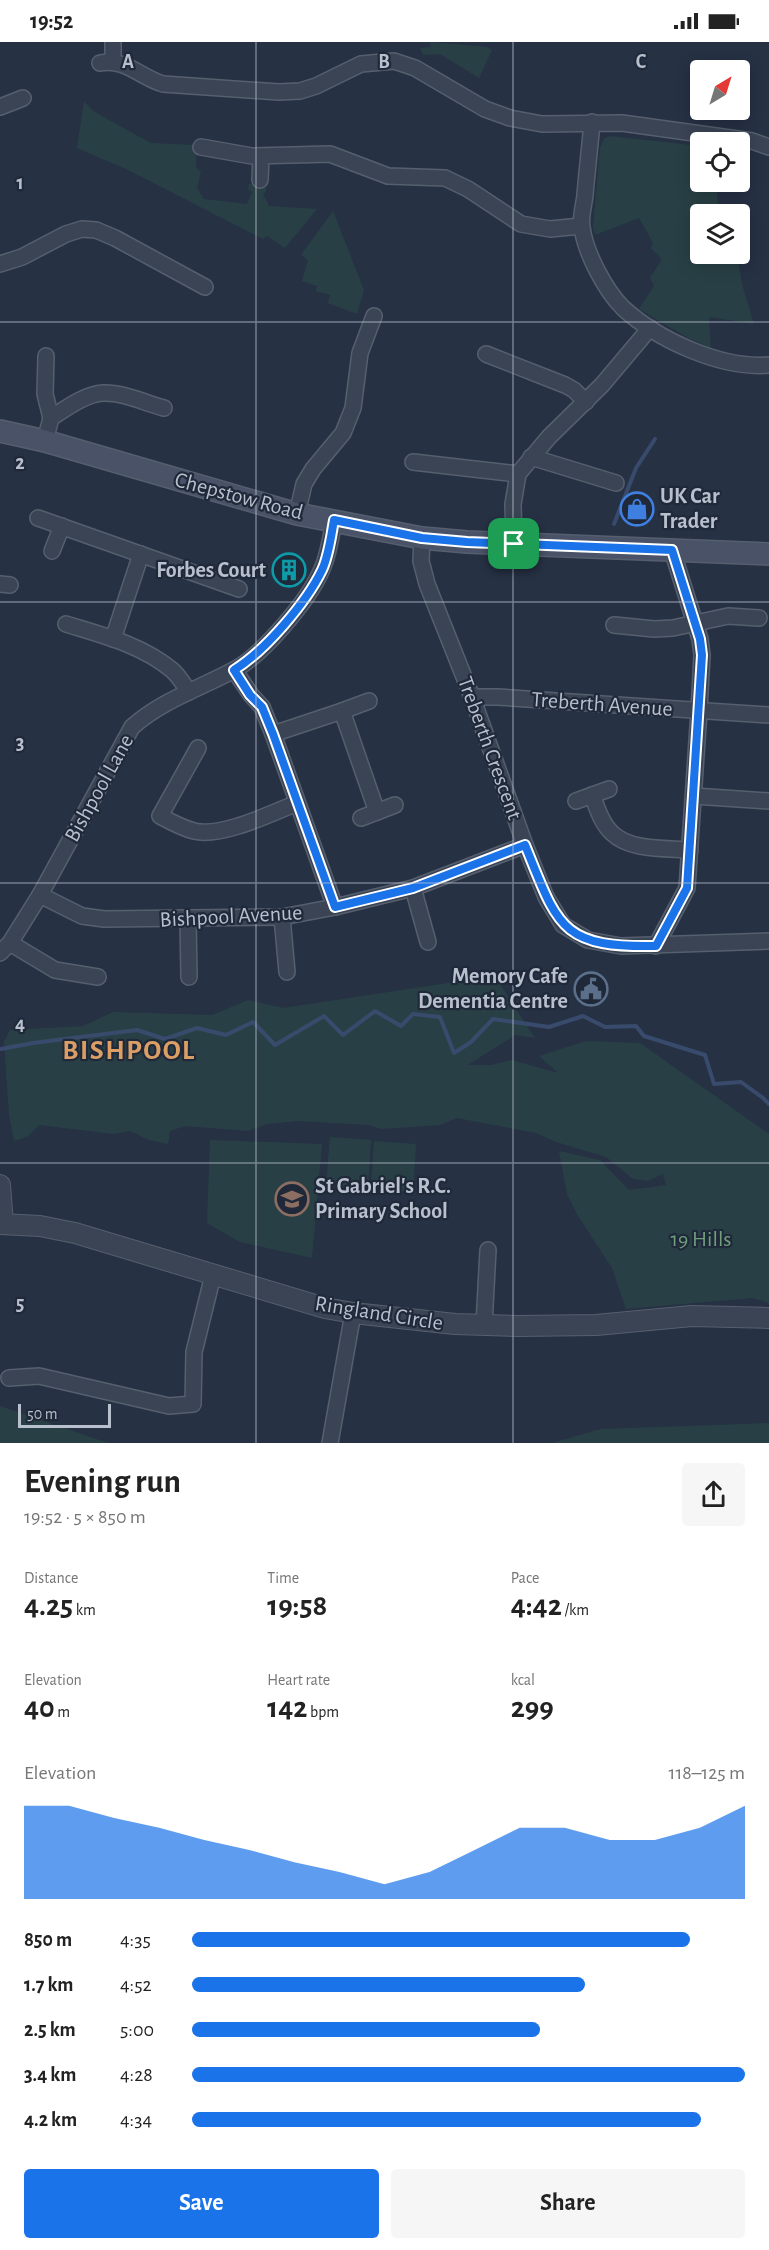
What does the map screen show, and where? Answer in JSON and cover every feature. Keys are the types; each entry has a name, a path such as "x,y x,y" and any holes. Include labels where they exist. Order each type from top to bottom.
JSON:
{"main road":[{"name":"Chepstow Road","path":"0,431 45,441 297,513 422,538 769,554"}],"street":[{"path":"113,42 106,62 163,84 279,92 308,89 361,64 401,62 497,114 542,124 622,123 745,140 769,147"},
{"path":"0,107 23,98"},
{"path":"592,122 581,226 594,262 610,291 624,308 650,328 686,346 717,359 745,365 769,365"},
{"path":"201,147 261,156 330,154 388,176 445,178 468,189 521,224 550,229 581,226"},
{"path":"260,180 261,156"},
{"path":"0,264 22,257 66,234 82,229 96,230 205,287"},
{"path":"297,513 304,484 313,469 343,433 353,408 360,353 374,316"},
{"path":"514,544 513,504 518,474 531,457 586,402 650,328"},
{"path":"486,354 565,385 586,402"},
{"path":"45,441 51,418 45,394 46,356"},
{"path":"51,418 101,393 113,394 164,408"},
{"path":"531,457 616,483"},
{"path":"413,462 518,474"},
{"path":"38,518 239,589"},
{"name":"Bishpool Lane","path":"5,948 40,895 132,727 148,713 249,661 263,648 307,596 323,568 334,520"},
{"path":"52,551 62,526"},
{"name":"Treberth Crescent","path":"422,538 422,561 427,584 472,697 525,845 546,897 563,924 588,940 621,946 769,941"},
{"path":"656,946 687,888 702,655 672,550"},
{"path":"113,639 141,554"},
{"path":"614,625 654,629 673,628 728,616 759,618"},
{"path":"66,624 147,653 174,671 189,692"},
{"path":"234,670 250,695 262,707 335,907"},
{"name":"Treberth Avenue","path":"472,697 769,715"},
{"path":"273,734 369,701"},
{"path":"342,711 377,812"},
{"path":"198,748 160,816 196,832 212,832 243,824 297,803"},
{"path":"576,801 609,789"},
{"path":"592,795 602,818 612,833 625,842 690,850"},
{"path":"694,796 769,801"},
{"path":"361,818 395,805"},
{"name":"Bishpool Avenue","path":"40,895 82,916 104,919 188,920 282,917 413,888 525,845"},
{"path":"413,888 428,942"},
{"path":"282,917 287,972"},
{"path":"188,920 189,977"},
{"path":"5,948 55,970 98,977"},
{"path":"0,1185 2,1224"},
{"name":"Ringland Circle","path":"2,1224 40,1226 75,1233 325,1308 353,1313 484,1325 596,1325 692,1316 769,1318"},
{"path":"484,1325 488,1250"},
{"path":"9,1378 39,1376 169,1406 193,1404 194,1352 213,1275"},
{"path":"330,1443 353,1313"}],"green space":[{"path":"430,42 487,47 492,50 479,78 440,54 423,55 420,48 431,47"},
{"path":"84,101 93,111 151,143 196,145 196,167 201,172 197,188 204,199 247,204 252,192 248,189 249,184 265,183 266,191 263,194 269,206 317,209 285,248 267,236 263,239 128,170 77,148"},
{"path":"610,136 690,145 690,192 717,192 718,204 690,204 690,264 739,264 754,324 709,317 711,348 690,339 639,309 654,286 650,278 662,259 651,248 653,243 639,218 595,235 593,227 600,148 605,138"},
{"path":"333,211 364,290 357,314 328,303 330,295 316,291 317,286 302,281 308,260 301,255"},
{"name":"19 Hills","path":"461,981 499,983 535,1038 515,1035 468,1065 491,1065 512,1060 558,1073 539,1056 586,1041 640,1043 769,1134 769,1303 752,1298 626,1309 612,1268 578,1216 567,1194 559,1151 600,1160 629,1190 666,1185 663,1174 648,1181 633,1179 606,1157 556,1142 536,1133 457,1118 440,1125 382,1129 368,1125 298,1121 267,1124 248,1131 185,1126 170,1131 168,1144 149,1140 130,1131 114,1134 39,1125 27,1137 14,1141 9,1115 4,1041 10,1030 83,1026 113,1012 212,1015 248,1000 283,1008"},
{"path":"330,1137 371,1140 368,1188 326,1185"},
{"path":"210,1140 322,1144 312,1258 240,1242 207,1223"},
{"path":"374,1141 416,1144 413,1192 371,1189"},
{"path":"0,1406 108,1443 0,1443"},
{"path":"769,1423 769,1443 552,1443 601,1429"}],"waterway":[{"path":"614,524 636,468 655,439"},
{"path":"1,1049 137,1030 165,1039 197,1028 226,1035 253,1022 275,1045 324,1016 343,1035 375,1011 401,1026 413,1014 440,1017 454,1053 471,1042 493,1019 549,1027 583,1016 605,1027 636,1026 644,1036 705,1055 714,1084 741,1082 769,1104"}],"place":[{"name":"UK Car Trader","path":"637,509"},
{"name":"Forbes Court","path":"289,570"},
{"name":"Memory Cafe Dementia Centre","path":"591,989"},
{"name":"St Gabriel's R.C. Primary School","path":"292,1199"}],"district":[{"name":"BISHPOOL","path":"129,1051"}],"route":[{"path":"334,520 422,538 514,544 672,550 700,639 702,655 687,888 656,946 604,944 588,940 563,924 546,897 525,845 413,888 335,907 262,707 250,695 234,670 249,661 263,648 307,596 323,568 334,520"}]}
